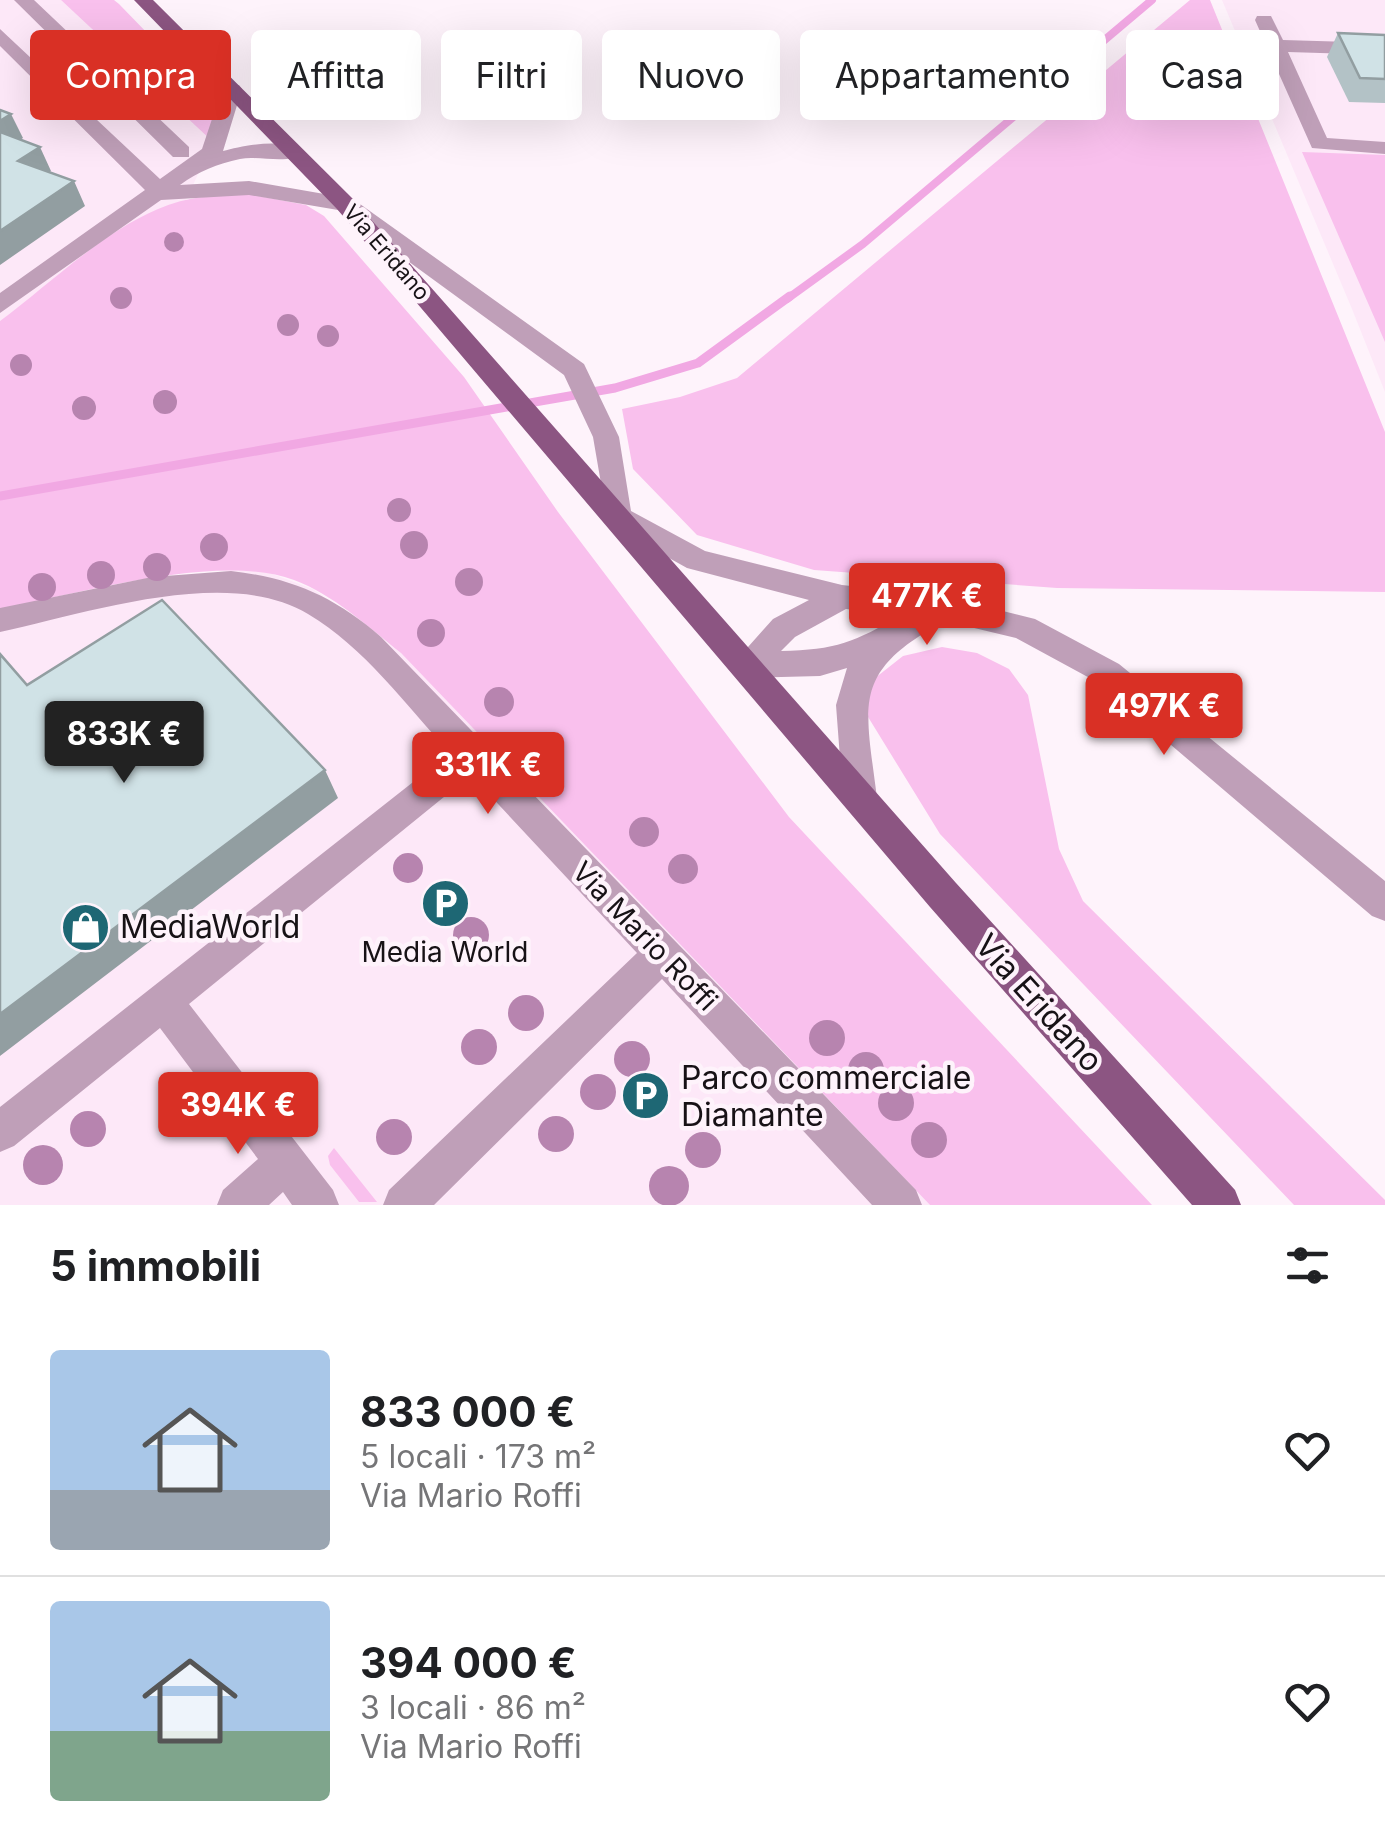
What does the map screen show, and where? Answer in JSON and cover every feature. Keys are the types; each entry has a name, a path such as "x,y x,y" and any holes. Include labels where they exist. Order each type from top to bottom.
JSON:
{"main road":[{"name":"Via Eridano","path":"142,0 345,204 860,798 1220,1205"}],"street":[{"path":"23,0 55,30"},
{"path":"1264,20 1268,30"},
{"path":"0,35 30,65"},
{"path":"1279,46 1385,50"},
{"path":"1279,55 1319,144 1385,148"},
{"path":"0,305 161,192 187,159 212,152 232,88"},
{"path":"87,120 161,192"},
{"path":"147,120 187,159"},
{"path":"187,159 244,152 294,152"},
{"path":"208,187 253,176 294,152"},
{"path":"161,192 249,188 345,204 575,370 606,437 618,517"},
{"name":"Via Eridano","path":"618,517 697,560 842,597 942,608 1024,628 1108,673 1239,778 1385,904"},
{"name":"Via Mario Roffi","path":"0,620 208,583 285,591 316,604 349,627 473,754 901,1205"},
{"path":"748,666 784,628 842,597"},
{"path":"860,798 850,692 865,663 883,645 904,626 942,608"},
{"path":"748,666 820,663 883,645"},
{"path":"0,1132 473,754"},
{"path":"404,1205 662,954"},
{"path":"164,1002 318,1205"},
{"path":"238,1205 286,1162"}],"shaded area":[{"path":"0,0 61,0 93,30 30,30 30,120 189,120 213,142 186,200 134,221 0,321"},
{"path":"61,0 114,0 144,30 93,30"},
{"path":"1190,0 1210,0 1222,30 1154,30"},
{"path":"1222,0 1385,0 1385,392 1272,120 1279,120 1279,30 1235,30"},
{"path":"1126,53 1126,120 1259,120 1385,432 1385,592 1057,588 814,570 697,535 633,469 622,409 680,397 737,378 1046,120 1106,120 1106,70"},
{"path":"189,120 217,120 213,142"},
{"path":"1302,152 1385,155 1385,342"},
{"path":"249,194 306,205 324,216 464,377 558,512 789,817 1152,1205 930,1205 401,653 350,612 309,586 263,573 189,573 0,609 0,321 96,245 137,219 180,201"},
{"name":"Parco commerciale Diamante","path":"240,569 267,572 313,589 401,653 930,1205 0,1205 0,609"},
{"path":"942,647 977,653 1009,669 1028,695 1059,849 1083,901 1385,1200 1385,1205 1294,1205 940,834 865,712 870,682 903,656"},
{"path":"334,1148 377,1202 359,1202 330,1165 328,1156"}],"building":[{"path":"1338,33 1385,35 1385,79 1360,78"},
{"path":"0,132 40,147 18,161 74,181 0,231"},
{"name":"MediaWorld","path":"162,600 325,770 0,1014 0,654 27,685"}],"waterway":[{"path":"787,299 863,244 1152,0"},
{"path":"0,496 615,388 698,363 790,296"}],"place":[{"name":"Media World","path":"445,904"},
{"name":"MediaWorld","path":"85,927"},
{"name":"Parco commerciale Diamante","path":"646,1096"}]}
